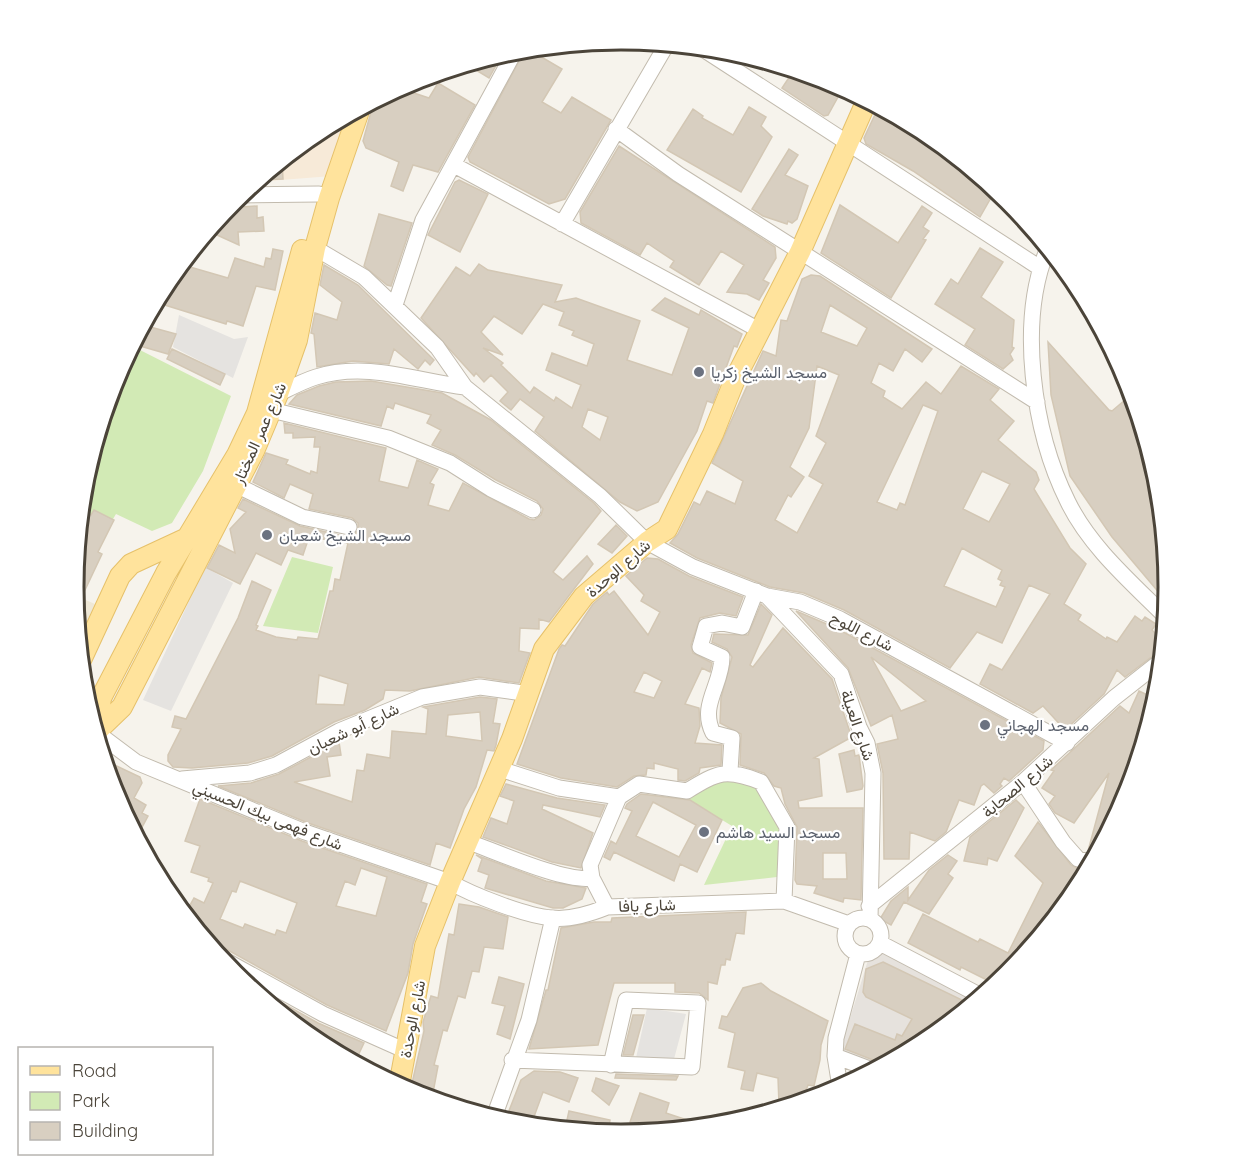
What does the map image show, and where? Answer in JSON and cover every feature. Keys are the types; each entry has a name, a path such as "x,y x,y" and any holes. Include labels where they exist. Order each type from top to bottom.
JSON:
{"main road":[{"name":"شارع الوحدة","path":"401,1076 425,946 450,882 500,769 530,694 544,649 584,596 647,542 667,529 713,434 735,379 800,252 864,107"},
{"name":"شارع عمر المختار","path":"102,726 123,707 236,485 274,402 297,340 315,248 329,198 356,119"},
{"name":"شارع عمر المختار","path":"99,712 101,698 187,538 237,456 257,413 319,194 341,129"},
{"path":"88,646 120,576 131,564 187,538"}],"street":[{"path":"562,224 662,52"},
{"path":"716,58 848,141 1040,268"},
{"path":"395,305 423,220 509,62"},
{"path":"616,129 678,174 1037,402"},
{"path":"454,165 759,330"},
{"path":"254,195 319,194"},
{"path":"315,248 364,277 395,305 437,347 465,387"},
{"path":"1044,257 1034,292 1033,362 1037,402 1045,439 1068,503 1094,542 1157,607"},
{"path":"274,402 317,376 349,371 381,371 465,387"},
{"name":"شارع اللوح","path":"465,387 600,496 647,542 693,567 762,593 800,602 840,619 1067,743"},
{"path":"274,402 388,438 450,463 491,489 533,510"},
{"path":"236,485 302,517 349,527"},
{"path":"730,771 732,738 713,733 707,721 708,708 722,665 722,657 700,647 706,626 722,623 742,627 762,593"},
{"name":"شارع العيلة","path":"762,593 841,674 867,743 873,773 870,913"},
{"name":"شارع الصحابة","path":"870,913 1023,782 1114,698 1151,669"},
{"name":"شارع أبو شعبان","path":"179,780 250,772 276,765 339,731 422,697 480,687 530,694"},
{"name":"شارع فهمى بيك الحسيني","path":"106,740 136,762 179,780 305,832 450,882"},
{"path":"500,769 559,788 619,797"},
{"path":"607,907 592,878 590,865 619,797 639,784 687,791 712,775 730,771 761,782 787,827 784,901"},
{"path":"1023,782 1063,842 1078,859 1083,860"},
{"path":"469,842 550,871 585,879 592,878"},
{"name":"شارع يافا","path":"450,882 472,894 553,918 592,913 607,907 784,901 849,924"},
{"path":"870,913 880,929 880,943 873,951 858,954 846,941 849,924 870,913"},
{"path":"497,1108 512,1060 529,1020 553,918"},
{"path":"880,943 973,992"},
{"path":"838,1078 835,1056 836,1038 858,954"},
{"path":"249,973 323,1014 405,1051"},
{"path":"512,1060 611,1065 692,1067 698,1003 626,1000 611,1065"},
{"path":"835,1056 862,1066"}],"shaded area":[{"path":"350,123 332,176 270,181 294,160"},
{"path":"179,315 234,339 248,337 233,378 173,347"},
{"path":"205,567 233,583 171,711 143,700"},
{"path":"84,599 95,604 85,625"},
{"path":"873,944 966,997 919,1033 866,1064 839,1054"},
{"path":"647,1008 686,1014 674,1059 636,1058"}],"green space":[{"path":"139,349 231,396 203,471 172,523 152,531 116,514 98,544 86,538 94,482 112,414"},
{"path":"292,557 333,567 318,633 263,626"},
{"path":"720,780 741,780 763,791 783,830 777,877 704,885 732,826 686,798"}],"building":[{"path":"540,56 562,69 542,102 561,113 572,97 611,120 565,199 549,204 470,162 468,157 520,59"},
{"path":"497,65 489,78 476,70"},
{"path":"790,77 839,96 828,115 824,116 782,88"},
{"path":"438,83 475,105 438,172 413,165 403,191 391,186 399,162 366,148 363,141 371,111 411,92 429,98"},
{"path":"749,107 766,117 761,126 772,137 741,192 667,150 693,109 703,116 702,118 733,135"},
{"path":"875,114 948,160 991,198 980,217 913,171 866,144 864,138"},
{"path":"619,146 775,247 776,258 763,280 769,283 759,300 747,294 727,292 744,265 721,251 699,285 670,267 674,261 647,243 640,255 581,223 580,212"},
{"path":"789,149 798,155 785,175 808,186 797,219 792,223 788,221 787,224 763,216 752,209"},
{"path":"283,170 283,179 271,179"},
{"path":"459,180 488,194 460,252 428,235 455,182"},
{"path":"840,205 898,243 922,206 932,213 923,227 929,231 923,239 926,240 891,298 821,253"},
{"path":"257,206 257,218 263,217 264,231 238,232 239,245 215,234 241,207"},
{"path":"379,214 412,223 391,286 364,266"},
{"path":"980,248 1003,262 981,297 1014,320 1012,347 1014,348 1010,354 1013,360 1003,369 965,345 975,329 935,304 951,279 958,284"},
{"path":"273,249 283,251 275,290 256,286 243,326 227,321 226,324 164,305 190,267 228,278 235,258 264,267 266,258 271,259"},
{"path":"479,264 488,270 562,285 555,302 576,298 640,321 627,360 672,375 689,328 652,310 665,298 699,315 701,310 742,334 737,347 734,346 713,403 707,401 697,431 658,502 637,511 620,502 535,431 544,417 520,399 511,410 500,401 508,392 491,375 484,382 476,373 474,376 421,318 456,267 470,276","holes":["543,304 564,312 559,325 574,331 572,335 594,344 587,366 552,353 546,370 581,385 572,408 556,397 554,401 534,387 530,393 501,365 503,363 483,348 503,355 481,332 494,316 522,334","588,409 608,417 600,440 582,427"]},
{"path":"324,265 358,285 434,360 430,365 425,360 418,369 394,349 389,364 353,361 317,367 314,334 311,333 315,313 337,320 342,302 320,285"},
{"path":"811,275 820,276 932,349 922,362 905,349 893,371 879,363 871,383 885,391 883,397 902,409 926,382 941,394 961,366 999,389 990,400 1014,421 998,440 1036,472 1039,480 1034,489 1070,548 1086,564 1064,604 1081,615 1078,620 1106,639 1107,637 1117,642 1135,616 1142,621 1145,617 1156,624 1152,630 1156,634 1153,656 1125,677 1117,670 1104,694 1065,730 1043,706 1033,713 980,684 990,664 1002,670 1050,594 1029,585 1002,643 977,632 950,668 844,610 804,593 770,587 697,558 670,543 678,534 694,502 700,505 707,491 735,504 743,481 712,463 763,351 776,356 781,320 787,321 802,279","holes":["830,305 867,328 857,346 821,332","817,366 839,375 816,436 826,443 809,476 823,484 797,533 775,520 788,495 791,497 804,477 790,467 809,428","923,405 938,411 905,505 900,503 897,510 877,502","982,471 1010,484 989,522 963,509","962,548 1002,570 998,579 1002,581 1000,585 1005,587 996,607 944,586"]},
{"path":"151,327 176,334 168,354 141,346"},
{"path":"1048,342 1109,410 1112,411 1125,400 1148,482 1157,551 1158,591 1112,537 1070,476 1051,395"},
{"path":"172,349 225,374 220,385 167,359"},
{"path":"371,381 442,393 491,420 601,511 553,572 563,580 587,556 593,564 549,622 539,619 539,629 520,628 519,651 530,653 519,683 479,677 410,691 385,690 383,699 365,710 334,722 272,756 248,763 192,768 173,767 168,761 168,755 181,729 172,727 175,716 186,719 238,618 252,581 271,590 256,630 276,637 297,640 298,637 318,639 330,591 333,591 335,579 340,580 348,543 309,537 303,555 288,550 281,565 256,553 240,584 207,568 219,545 235,553 230,529 246,512 238,508 243,499 300,526 348,537 353,536 358,530 358,523 352,518 309,509 313,494 290,484 284,498 253,482 266,453 288,460 286,464 310,474 311,471 317,473 320,447 314,447 315,437 293,438 293,433 285,433 284,423 386,448 379,481 408,488 417,460 438,469 430,483 434,485 428,505 449,511 463,483 529,519 534,520 541,515 543,509 537,501 455,455 432,445 441,430 427,423 431,415 395,403 393,409 387,406 381,426 289,404 297,395 336,382","holes":["319,675 348,684 344,705 316,704"]},
{"path":"94,510 114,520 98,552 102,554 84,592 85,551 89,514"},
{"path":"616,525 627,536 612,553 598,544"},
{"path":"647,558 658,559 689,576 743,597 736,616 720,613 700,618 691,645 693,653 712,663 710,672 702,668 685,704 699,708 700,726 695,743 722,745 721,765 700,768 699,773 685,781 678,780 678,769 654,763 654,769 647,768 646,775 634,776 617,787 561,778 517,764 559,649 562,645 565,646 593,604 607,592 609,595 614,591 648,635 660,612 641,601 644,595 626,576","holes":["644,672 662,681 654,698 634,692"]},
{"path":"761,604 772,615 750,665 753,667 783,628 832,679 850,738 814,758 819,759 822,796 798,801 799,808 863,808 861,900 844,898 843,902 814,893 817,886 797,884 795,880 797,827 785,804 781,788 774,786 764,773 740,765 741,734 720,723 721,698 732,657 727,649 712,642 714,634 748,635","holes":["823,853 846,853 847,879 823,879"]},
{"path":"796,611 836,628 1044,741 1043,750 1009,781 1004,778 1000,784 1002,786 994,793 984,784 981,786 974,805 959,800 946,832 935,841 910,832 909,859 884,859 883,773 877,744 898,739 892,715 871,726 848,668","holes":["871,657 926,701 901,711"]},
{"path":"1139,691 1147,695 1130,759 1103,824 1088,851 1109,773 1074,823 1055,813 1049,804 1055,796 1042,788 1054,771 1051,770 1120,706 1129,713"},
{"path":"480,697 497,699 493,723 500,724 494,751 487,750 476,787 464,809 450,848 436,843 430,865 308,823 218,786 251,783 279,774 339,742 341,755 327,757 330,776 294,782 352,802 357,770 364,771 367,754 390,758 392,731 426,734 428,709 423,707","holes":["480,712 482,741 446,736 448,715"]},
{"path":"854,750 855,756 859,755 863,786 862,789 847,792 839,754"},
{"path":"114,765 140,777 142,783 134,798 146,805 142,813 148,816 141,828"},
{"path":"506,784 557,798 605,805 600,817 543,805 542,809 593,833 581,868 552,862 483,837 491,818 507,824 514,801 500,796"},
{"name":"مسجد السيد هاشم","path":"641,794 690,800 722,820 697,872 680,864 674,881 614,852 610,860 604,857 611,841 616,844 632,811 625,808","holes":["653,802 696,825 679,857 636,836"]},
{"path":"200,799 302,841 427,884 421,902 427,904 413,944 408,973 386,1031 327,1005 225,949 189,905 194,898 204,903 213,883 208,881 209,878 191,872 200,846 185,841","holes":["361,868 387,877 376,916 336,906 345,881 355,885","240,881 297,903 286,933 277,930 275,935 245,924 243,928 220,919 232,891 236,892"]},
{"path":"1016,800 1024,808 997,861 988,858 987,865 964,861 970,837"},
{"path":"1038,822 1071,865 1077,868 1025,941 986,980 961,967 960,970 908,943 923,914 978,942 980,939 1008,953 1043,883 1015,856"},
{"path":"476,855 546,881 586,888 582,899 563,908 553,908 485,888 489,875 478,871 482,859"},
{"path":"948,855 957,861 948,874 953,878 929,914 904,902 891,925 880,919 891,901 908,887 908,900 929,870"},
{"path":"459,904 479,907 508,917 503,949 484,947 479,972 472,971 465,998 458,996 447,1031 443,1030 434,1065 438,1066 434,1090 412,1082 424,1031 423,1022 431,996 438,998 449,934 454,935"},
{"path":"746,912 744,934 736,933 730,960 726,959 725,965 721,965 717,984 708,982 708,1000 699,993 675,992 675,983 614,983 598,1045 529,1049 546,990 548,990 561,928 594,922 611,922 612,918"},
{"path":"883,962 962,1000 919,1033 874,1060 845,1049 855,1024 895,1040 897,1034 902,1036 912,1019 866,997 863,992 866,969"},
{"path":"499,977 524,984 510,1039 497,1034 505,1006 492,1003"},
{"path":"761,983 771,991 828,1021 814,1086 808,1085 806,1091 779,1099 778,1078 757,1073 753,1091 741,1089 745,1071 728,1067 735,1033 719,1028 722,1016 727,1017 743,988"},
{"path":"282,1003 318,1023 364,1043 358,1055"},
{"path":"633,1015 644,1015 633,1055 623,1055"},
{"path":"534,1071 560,1072 578,1078 569,1102 543,1092 534,1116 509,1111 521,1080"},
{"path":"616,1074 678,1076 676,1080 615,1078"},
{"path":"596,1078 619,1086 609,1105 592,1091"},
{"path":"640,1093 669,1103 666,1113 685,1119 631,1123"},
{"path":"569,1111 610,1120 609,1123 567,1120"}],"place":[{"name":"مسجد الشيخ زكريا","path":"699,372"},
{"name":"مسجد الشيخ شعبان","path":"267,535"},
{"name":"مسجد الهجاني","path":"985,725"},
{"name":"مسجد السيد هاشم","path":"704,832"}]}
